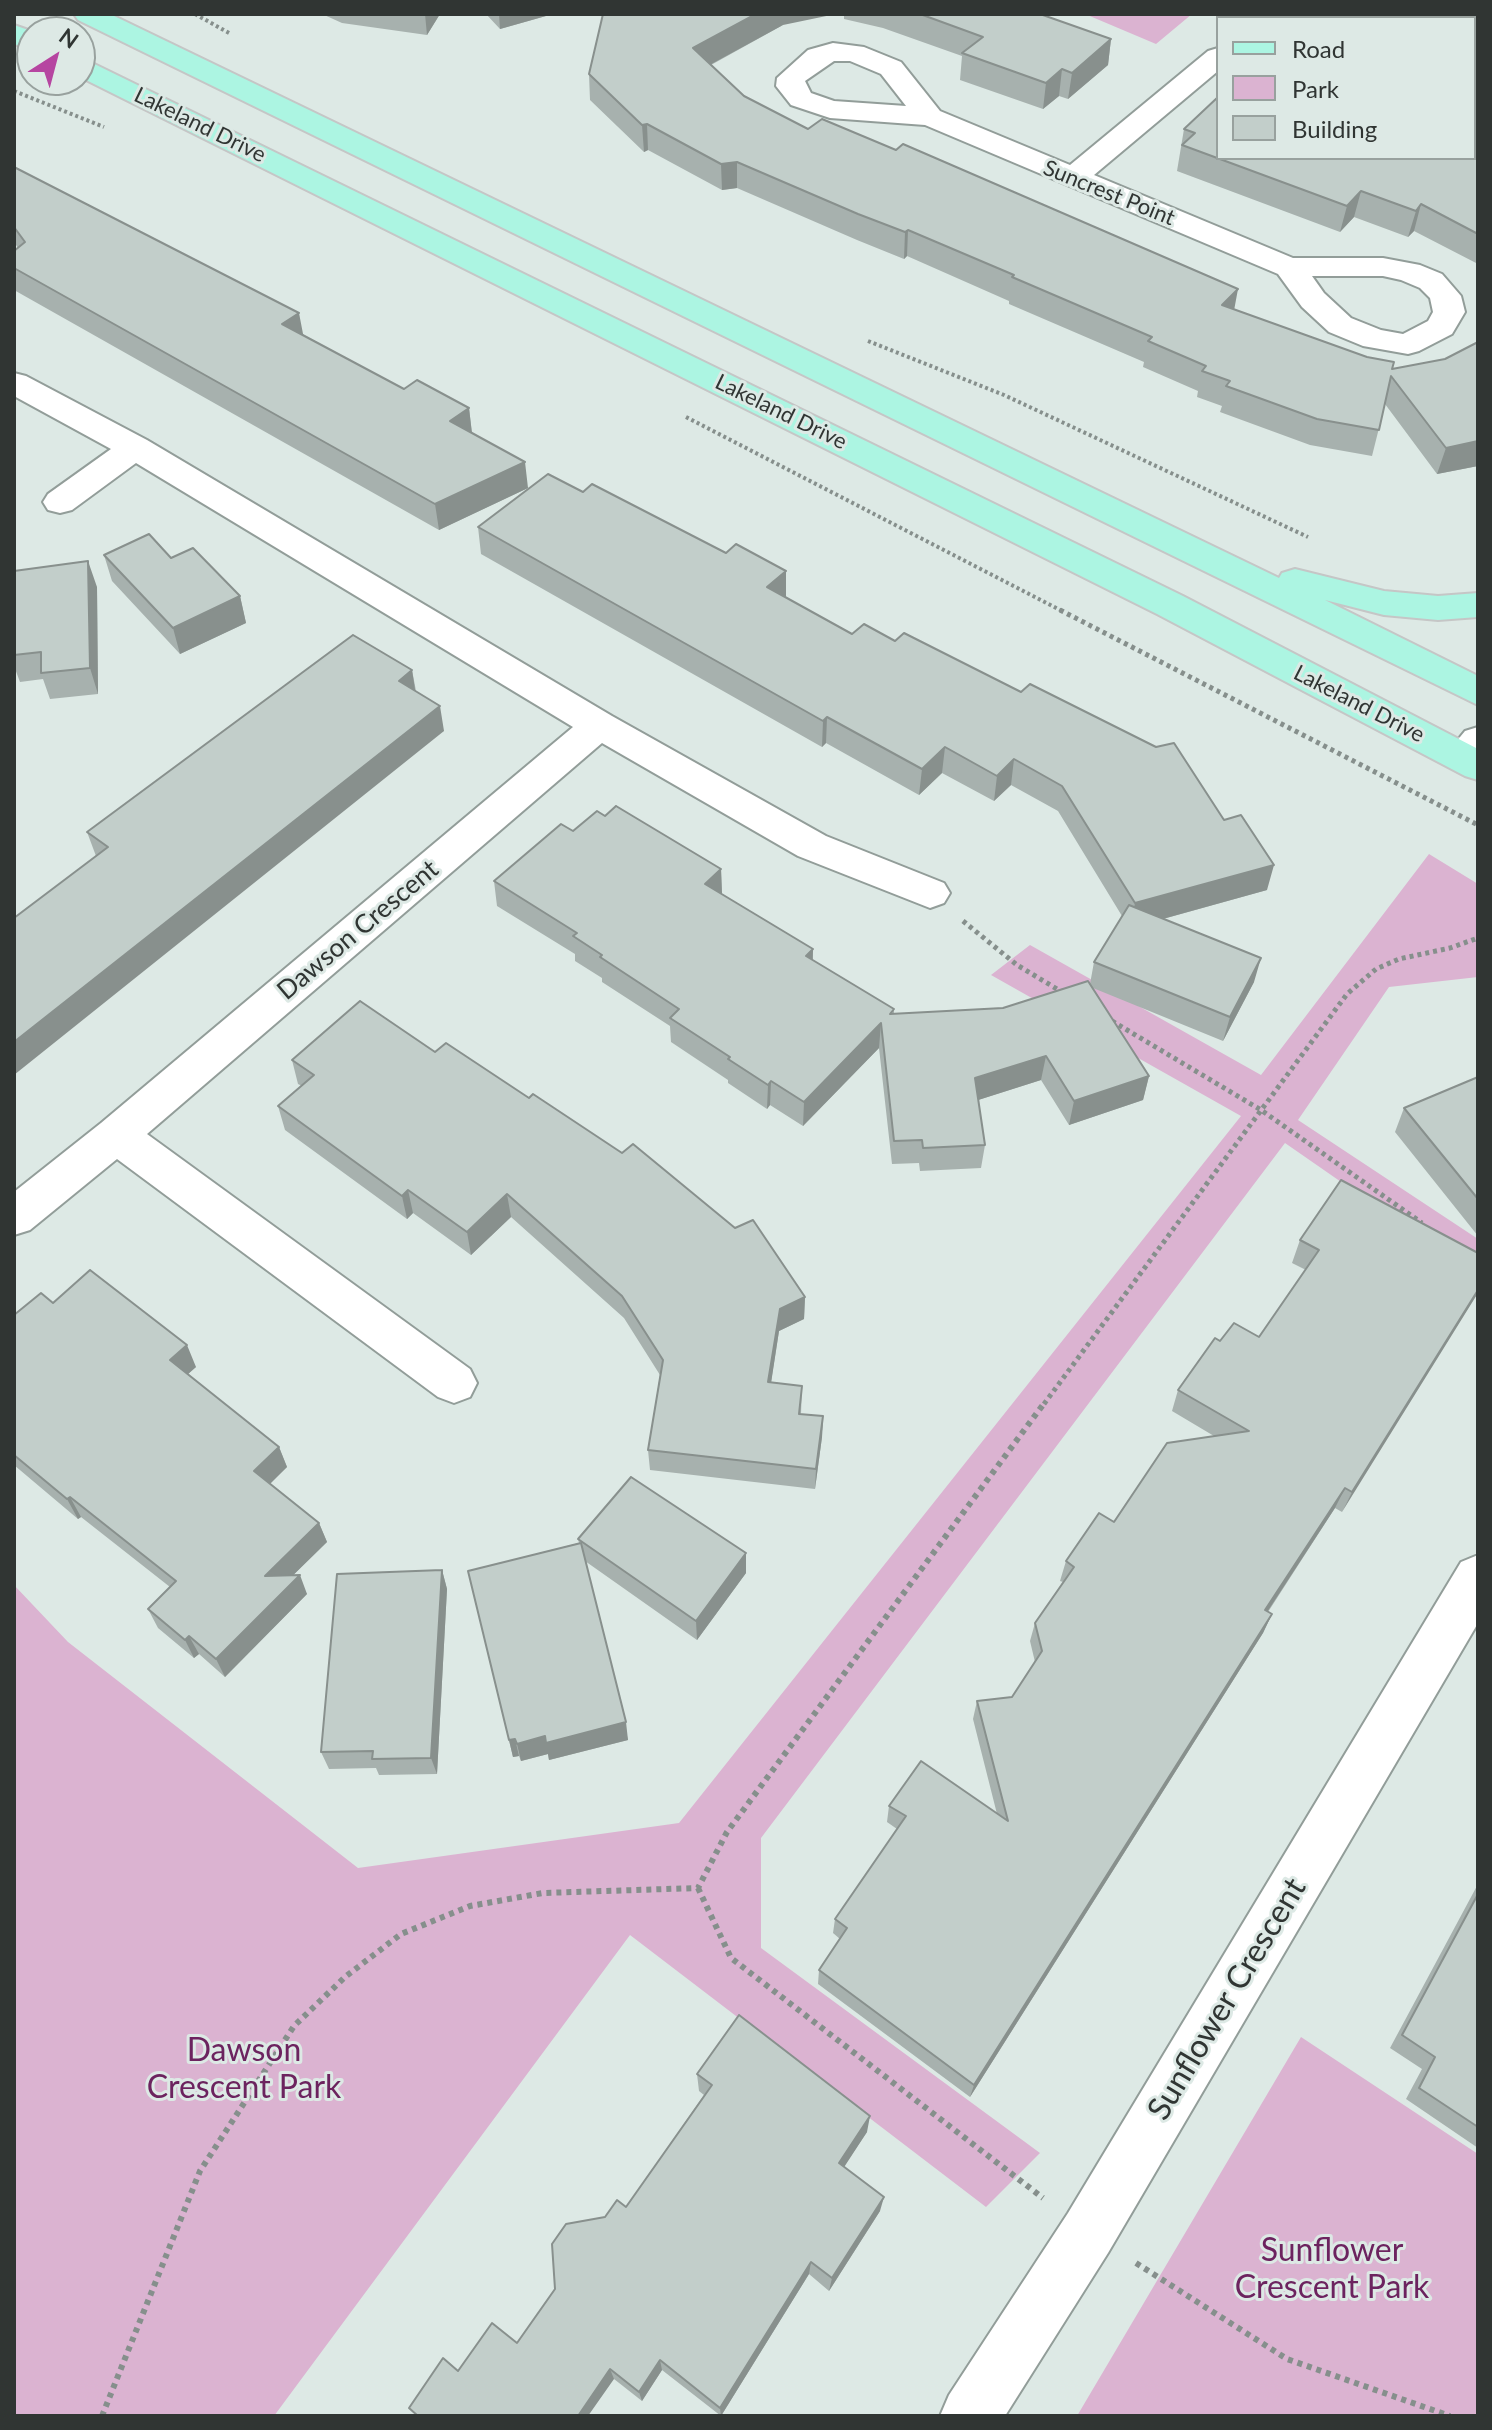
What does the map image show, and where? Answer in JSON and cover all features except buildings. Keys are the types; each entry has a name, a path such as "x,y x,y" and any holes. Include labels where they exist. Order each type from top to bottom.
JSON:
{"main road":[{"name":"Lakeland Drive","path":"88,14 1221,563 1478,692"},
{"name":"Lakeland Drive","path":"96,74 1473,754"},
{"path":"1221,563 1384,603 1438,608 1478,605"}],"street":[{"path":"1072,178 1216,59"},
{"name":"Suncrest Point","path":"930,117 1289,267"},
{"path":"14,383 135,448 599,725 812,846 930,893"},
{"path":"60,502 135,448"},
{"name":"Dawson Crescent","path":"14,1217 116,1135 599,725"},
{"path":"116,1135 454,1383"},
{"name":"Sunflower Crescent","path":"970,2416 1088,2233 1478,1578"}],"path":[{"path":"195,14 236,37"},
{"path":"14,91 110,129"},
{"path":"857,337 1004,395 1318,541"},
{"path":"673,411 1478,825"},
{"path":"930,893 1017,965 1071,997"},
{"path":"698,1888 736,1820 1360,980 1399,959 1450,948 1478,938"},
{"path":"1098,1013 1261,1110 1427,1227"},
{"path":"698,1888 731,1958 1088,2233 1287,2359 1450,2416"},
{"path":"102,2416 200,2171 294,2026 345,1977 401,1934 470,1906 543,1893 698,1888"}],"green space":[{"path":"1085,14 1192,14 1156,44"},
{"name":"Dawson Crescent Park","path":"1429,854 1478,884 1478,977 1389,987 1298,1120 1478,1239 1478,1277 1285,1143 761,1838 761,1948 1040,2153 986,2207 630,1935 274,2416 14,2416 14,1585 68,1642 358,1868 679,1823 1241,1116 991,975 1030,945 1261,1075"},
{"name":"Sunflower Crescent Park","path":"1301,2037 1478,2154 1478,2416 1077,2416"}]}
